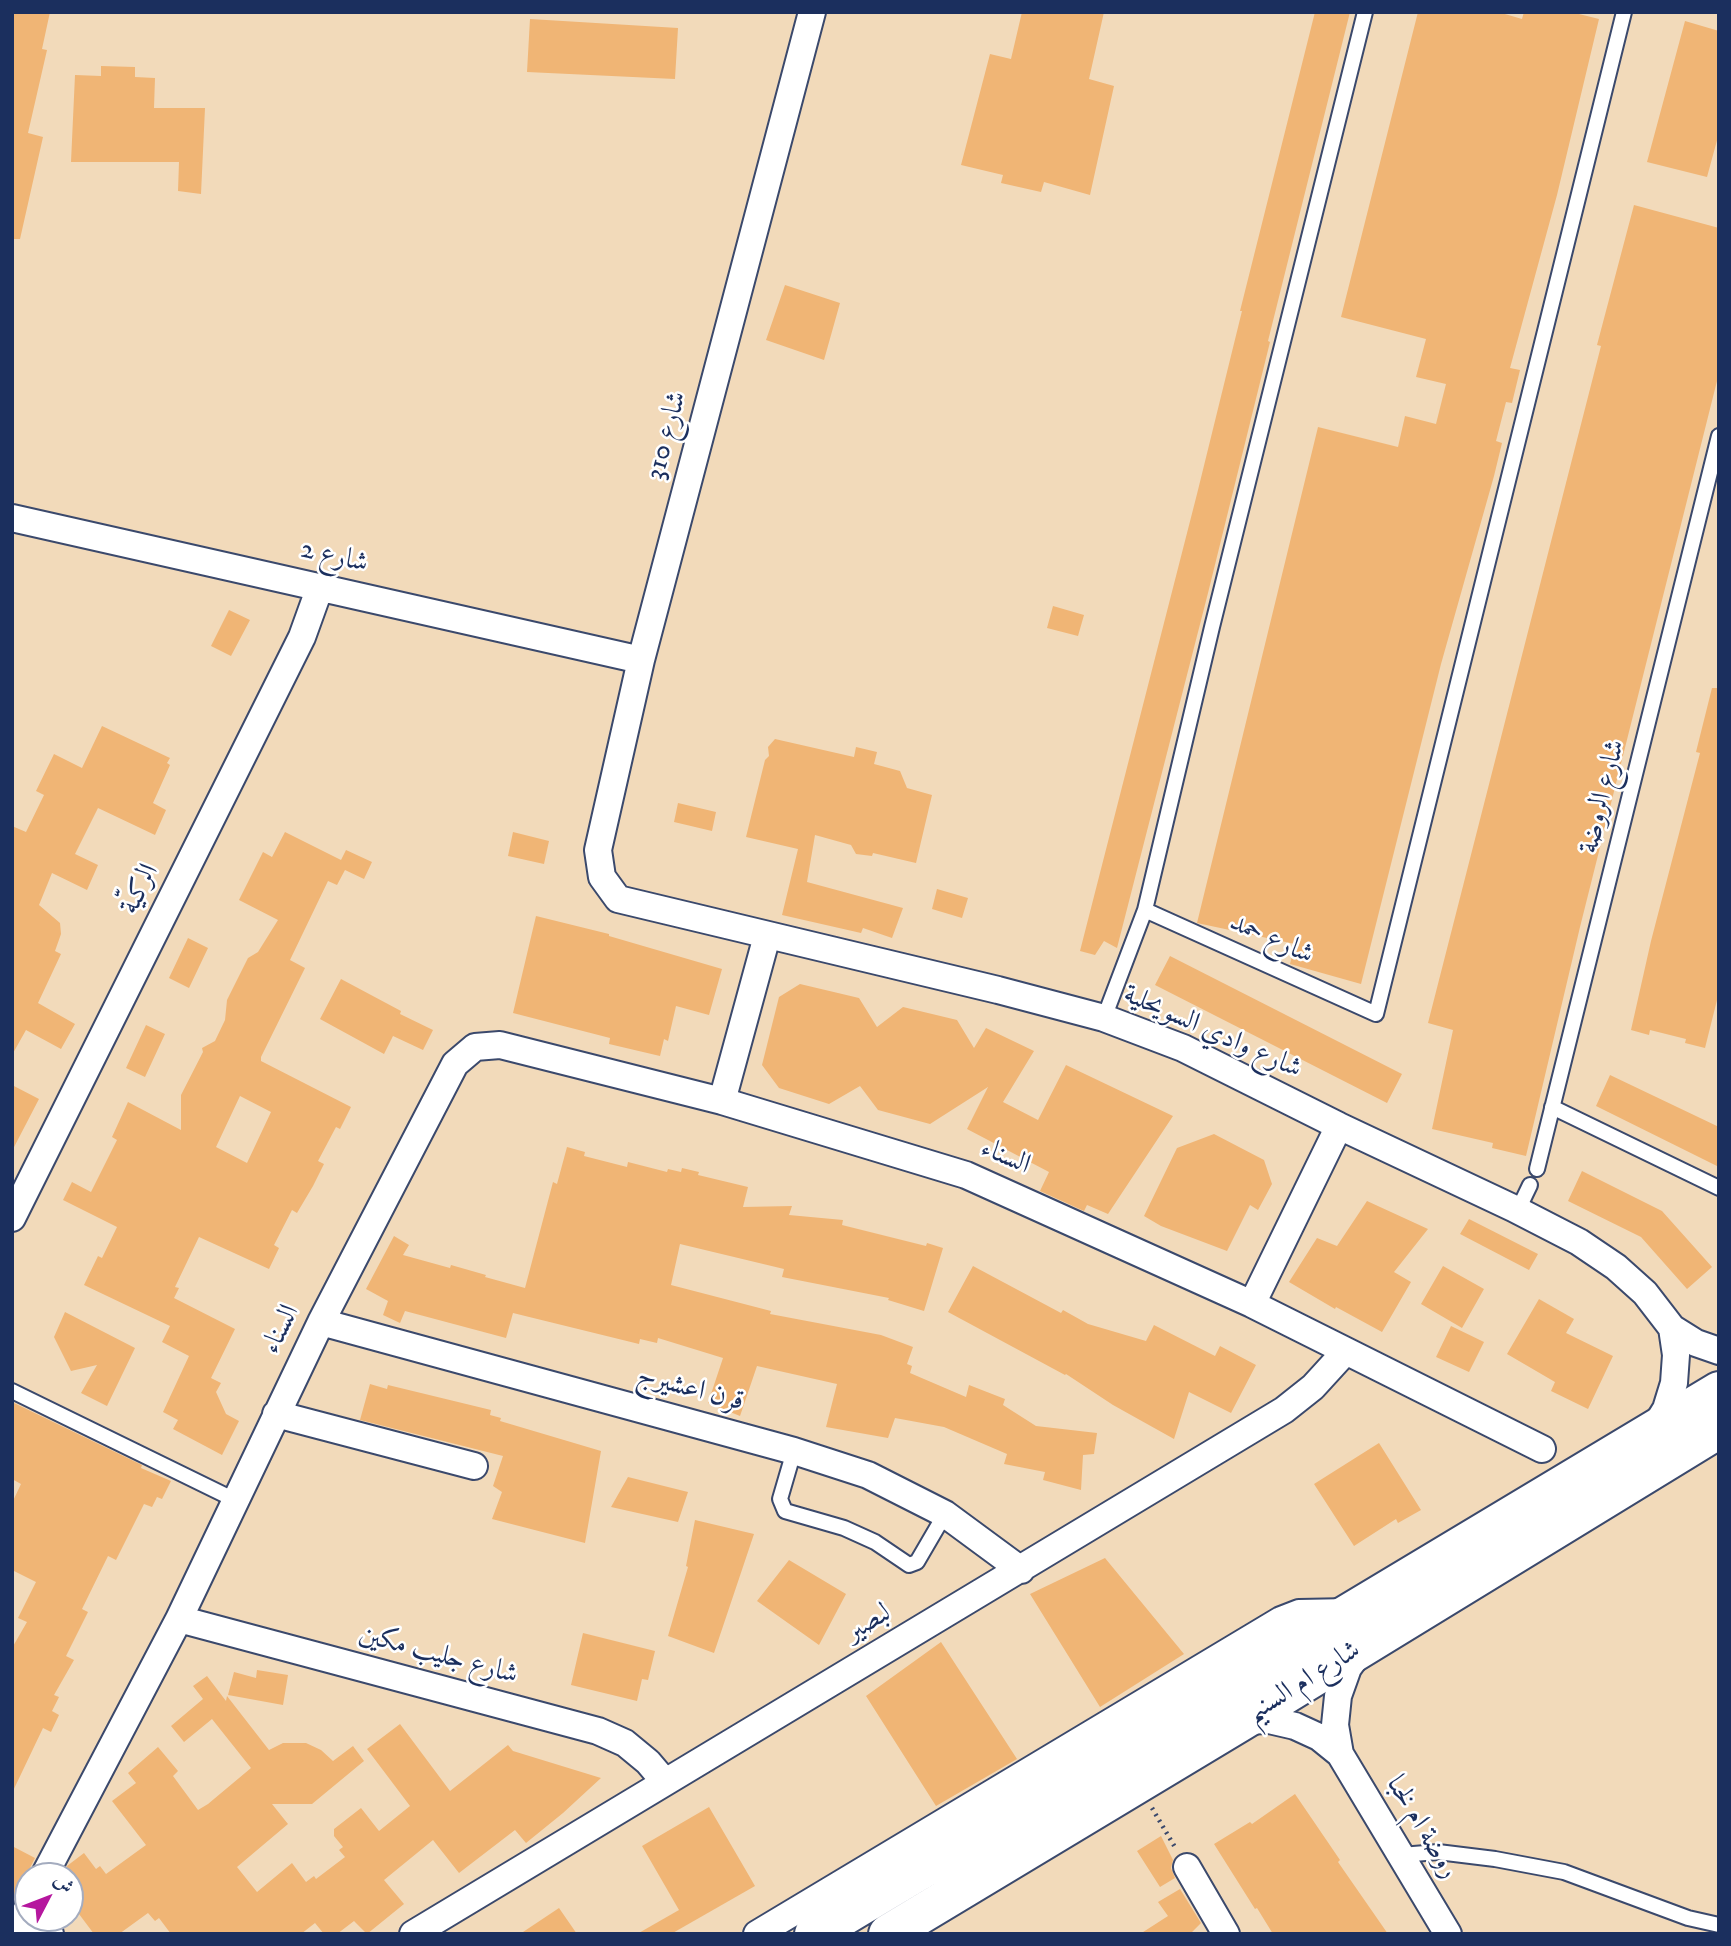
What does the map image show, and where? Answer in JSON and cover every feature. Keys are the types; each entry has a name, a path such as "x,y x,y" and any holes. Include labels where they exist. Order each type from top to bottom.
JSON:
{"main road":[{"name":"شارع ام السنيم","path":"888,1934 1242,1721 1358,1628 1651,1432 1719,1391"},
{"name":"شارع ام السنيم","path":"814,1934 971,1840 1719,1429"},
{"path":"971,1840 1007,1786"}],"street":[{"name":"شارع 310","path":"602,877 597,850 641,660 812,12"},
{"name":"شارع 2","path":"12,518 641,660"},
{"name":"الركيّة","path":"12,1217 302,637 320,587"},
{"name":"شارع وادي السويحلية","path":"602,877 618,899 984,986 1104,1018 1182,1048 1579,1242 1616,1267 1645,1293 1672,1328 1696,1343 1719,1350"},
{"path":"722,1101 767,936"},
{"name":"السناء","path":"51,1862 179,1619 321,1322 455,1064 475,1047 500,1045 722,1101 966,1175 1252,1304 1542,1449"},
{"path":"1252,1304 1339,1126"},
{"name":"قرن اعشيرج","path":"321,1322 794,1451 868,1475 945,1514 1021,1570"},
{"path":"1651,1432 1665,1409 1674,1383 1676,1355 1672,1328"},
{"name":"لبصير","path":"413,1934 1284,1410 1313,1387 1345,1352"},
{"path":"276,1414 474,1466"},
{"name":"شارع ام السنيم","path":"757,1934 1281,1620 1299,1613 1358,1628"},
{"name":"شارع جليب مكين","path":"179,1619 598,1731 625,1743 648,1762 665,1782"},
{"name":"روضة ام لخبا","path":"1340,1754 1335,1725 1338,1696 1358,1628"},
{"name":"روضة ام لخبا","path":"1242,1721 1269,1720 1295,1726 1319,1737 1340,1754 1448,1934"},
{"path":"1187,1867 1226,1934"}],"lane":[{"path":"1104,1018 1145,909 1212,627 1365,12"},
{"name":"شارع حمد","path":"1145,909 1376,1014 1623,12"},
{"name":"شارع الروضة","path":"1536,1169 1719,436"},
{"path":"1552,1107 1719,1188"},
{"path":"1518,1210 1530,1185"},
{"path":"12,1391 235,1500"},
{"path":"794,1451 780,1499 785,1511 844,1528 875,1542 909,1565 917,1562 945,1514"},
{"path":"1401,1855 1438,1852 1564,1872 1688,1918 1719,1925"}],"path":[{"path":"1137,1783 1187,1867"}],"building":[{"path":"12,12 50,12 42,49 47,50 28,133 43,137 20,239 12,239"},
{"path":"1022,12 1104,12 1089,79 1114,86 1090,195 1044,182 1041,192 1001,183 1003,175 961,165 990,54 1011,59"},
{"path":"1315,12 1350,12 1208,593 1117,948 1104,941 1095,955 1080,951 1197,494"},
{"path":"1418,12 1498,12 1522,19 1524,12 1571,12 1599,19 1557,195 1510,368 1520,370 1512,403 1506,402 1496,441 1502,443 1494,476 1441,664 1361,984 1290,964 1295,944 1197,923 1318,427 1398,447 1405,416 1436,424 1446,384 1416,377 1426,339 1341,317"},
{"path":"530,19 678,28 675,79 527,72"},
{"path":"1685,21 1719,31 1719,133 1707,177 1647,162"},
{"path":"101,66 135,67 135,77 155,78 154,108 205,108 201,194 178,191 179,162 71,162 75,75 101,76"},
{"path":"1634,205 1719,228 1719,373 1580,927 1526,1156 1492,1148 1493,1143 1432,1129 1453,1030 1428,1023 1601,346 1597,345"},
{"path":"785,285 840,303 824,360 766,340"},
{"path":"1053,606 1084,615 1078,636 1047,628"},
{"path":"229,610 250,620 231,656 211,646"},
{"path":"1712,688 1719,688 1719,992 1705,1048 1685,1043 1686,1039 1650,1030 1649,1035 1631,1030 1651,941 1700,753 1696,752"},
{"path":"102,726 170,758 167,763 170,765 153,803 166,810 155,835 98,808 75,854 98,865 87,890 52,873 39,905 60,923 61,934 55,951 61,954 38,1003 75,1024 61,1049 26,1030 12,1055 12,826 26,832 44,795 36,791 54,754 82,768"},
{"path":"775,739 854,757 856,747 877,752 874,764 900,771 907,788 932,795 916,863 873,853 872,856 856,854 851,845 815,835 807,882 903,908 892,938 863,928 861,933 782,915 798,849 746,837 765,760 769,756 768,747"},
{"path":"678,803 716,812 712,831 674,822"},
{"path":"285,832 341,860 346,850 372,862 364,879 345,870 337,885 328,881 290,960 305,968 261,1057 261,1061 351,1107 340,1129 336,1127 318,1161 324,1164 313,1186 297,1213 292,1210 274,1245 279,1248 269,1269 199,1237 175,1287 179,1288 174,1298 235,1329 211,1378 221,1383 216,1392 226,1414 239,1421 222,1455 173,1429 178,1420 163,1412 189,1356 162,1342 170,1326 84,1285 98,1256 102,1258 117,1227 63,1200 72,1182 91,1192 117,1140 112,1137 128,1102 181,1130 181,1095 203,1052 202,1048 215,1041 225,1020 227,1000 248,958 258,952 278,920 239,900 263,852 272,857","holes":["240,1096 271,1112 247,1163 216,1147"]},
{"path":"513,832 549,841 544,864 508,856"},
{"path":"937,889 968,898 962,918 932,909"},
{"path":"536,916 609,934 722,969 709,1015 676,1006 668,1041 664,1039 660,1056 609,1044 610,1038 513,1013"},
{"path":"188,938 208,948 189,988 169,978"},
{"path":"1170,956 1402,1074 1387,1103 1155,985"},
{"path":"341,979 433,1030 423,1050 393,1036 384,1054 320,1019"},
{"path":"800,984 859,998 877,1027 903,1007 957,1020 974,1048 986,1028 1034,1051 1003,1102 1038,1120 1066,1065 1173,1116 1108,1214 1087,1205 1084,1211 1040,1191 1049,1172 967,1129 988,1087 930,1124 878,1110 860,1086 829,1104 779,1088 762,1065 779,997"},
{"path":"146,1025 165,1034 145,1077 126,1068"},
{"path":"1610,1075 1719,1127 1719,1167 1596,1106"},
{"path":"12,1085 39,1099 12,1151"},
{"path":"1214,1134 1264,1160 1272,1184 1258,1210 1250,1205 1227,1251 1161,1226 1144,1216 1177,1148"},
{"path":"567,1147 585,1152 584,1156 627,1167 628,1162 667,1172 668,1169 681,1172 682,1168 699,1172 698,1175 748,1187 743,1207 792,1206 789,1215 843,1220 842,1225 943,1248 924,1311 888,1300 889,1298 782,1277 784,1269 680,1244 671,1285 771,1311 770,1314 881,1335 913,1347 907,1364 912,1366 910,1373 966,1397 969,1385 1005,1399 1003,1405 1036,1426 1097,1433 1094,1454 1083,1455 1081,1490 1043,1480 1045,1472 1004,1464 1007,1454 944,1427 895,1418 888,1438 826,1427 837,1384 757,1366 740,1416 708,1403 723,1358 658,1338 657,1343 640,1339 639,1344 513,1313 506,1338 405,1311 400,1323 383,1315 388,1301 366,1289 394,1236 409,1245 403,1255 450,1268 451,1265 525,1288 553,1182 557,1184"},
{"path":"1582,1171 1662,1211 1712,1267 1687,1289 1641,1237 1568,1201"},
{"path":"1367,1201 1428,1229 1394,1272 1411,1282 1382,1332 1289,1282 1317,1238 1337,1246"},
{"path":"1469,1219 1538,1254 1529,1270 1460,1234"},
{"path":"973,1266 1061,1313 1063,1310 1088,1324 1146,1341 1154,1325 1215,1356 1220,1346 1256,1365 1231,1413 1189,1392 1174,1439 1113,1405 1066,1374 948,1312"},
{"path":"1443,1266 1484,1289 1462,1328 1421,1304"},
{"path":"1539,1299 1574,1319 1566,1333 1613,1356 1588,1409 1551,1391 1555,1382 1507,1354"},
{"path":"65,1312 135,1348 107,1406 81,1393 97,1365 71,1371 54,1337"},
{"path":"1451,1326 1484,1342 1469,1372 1436,1357"},
{"path":"370,1384 387,1389 388,1385 491,1410 490,1415 501,1418 500,1421 601,1451 585,1543 492,1519 502,1492 493,1486 503,1456 360,1420"},
{"path":"12,1402 171,1481 162,1499 157,1497 152,1507 144,1504 116,1560 108,1556 82,1609 88,1612 66,1656 74,1660 54,1695 59,1697 52,1711 59,1715 51,1732 43,1728 12,1793 12,1648 27,1622 18,1618 36,1582 12,1570 12,1503 21,1484 12,1479"},
{"path":"1379,1443 1421,1510 1398,1523 1396,1519 1354,1546 1314,1484"},
{"path":"628,1477 688,1492 678,1522 611,1507"},
{"path":"695,1520 754,1534 714,1653 668,1636 688,1567 686,1566"},
{"path":"1105,1558 1184,1654 1100,1707 1030,1594"},
{"path":"789,1560 846,1594 819,1645 757,1601"},
{"path":"583,1633 655,1651 648,1680 642,1679 637,1701 571,1685"},
{"path":"941,1642 1017,1759 936,1806 866,1696"},
{"path":"257,1670 288,1675 283,1705 228,1695 234,1672 256,1678"},
{"path":"207,1676 226,1701 227,1696 269,1750 283,1743 306,1743 321,1750 333,1761 353,1746 364,1761 312,1804 272,1804 288,1824 237,1867 257,1892 292,1863 306,1882 314,1876 316,1879 345,1857 339,1850 343,1847 334,1836 334,1829 361,1808 379,1831 410,1806 367,1749 400,1724 450,1791 508,1745 513,1751 601,1778 526,1843 515,1830 459,1873 433,1840 384,1880 404,1904 367,1934 354,1921 337,1934 324,1934 315,1923 301,1934 171,1934 159,1918 155,1921 148,1913 119,1934 94,1934 84,1921 84,1862 72,1862 84,1853 96,1869 100,1866 106,1874 146,1845 112,1801 136,1783 128,1773 158,1747 178,1771 173,1776 198,1810 251,1768 212,1719 184,1742 171,1726 203,1699 193,1686"},
{"path":"1295,1794 1388,1934 1273,1934 1257,1908 1255,1909 1214,1844 1250,1822 1252,1824"},
{"path":"709,1807 755,1886 671,1934 637,1934 679,1910 642,1846"},
{"path":"1161,1836 1173,1860 1171,1868 1175,1878 1160,1887 1137,1851"},
{"path":"12,1846 35,1858 33,1862 14,1862 12,1903"},
{"path":"1180,1889 1201,1923 1190,1934 1140,1934 1168,1916 1158,1902"},
{"path":"559,1908 577,1934 520,1934"}]}
